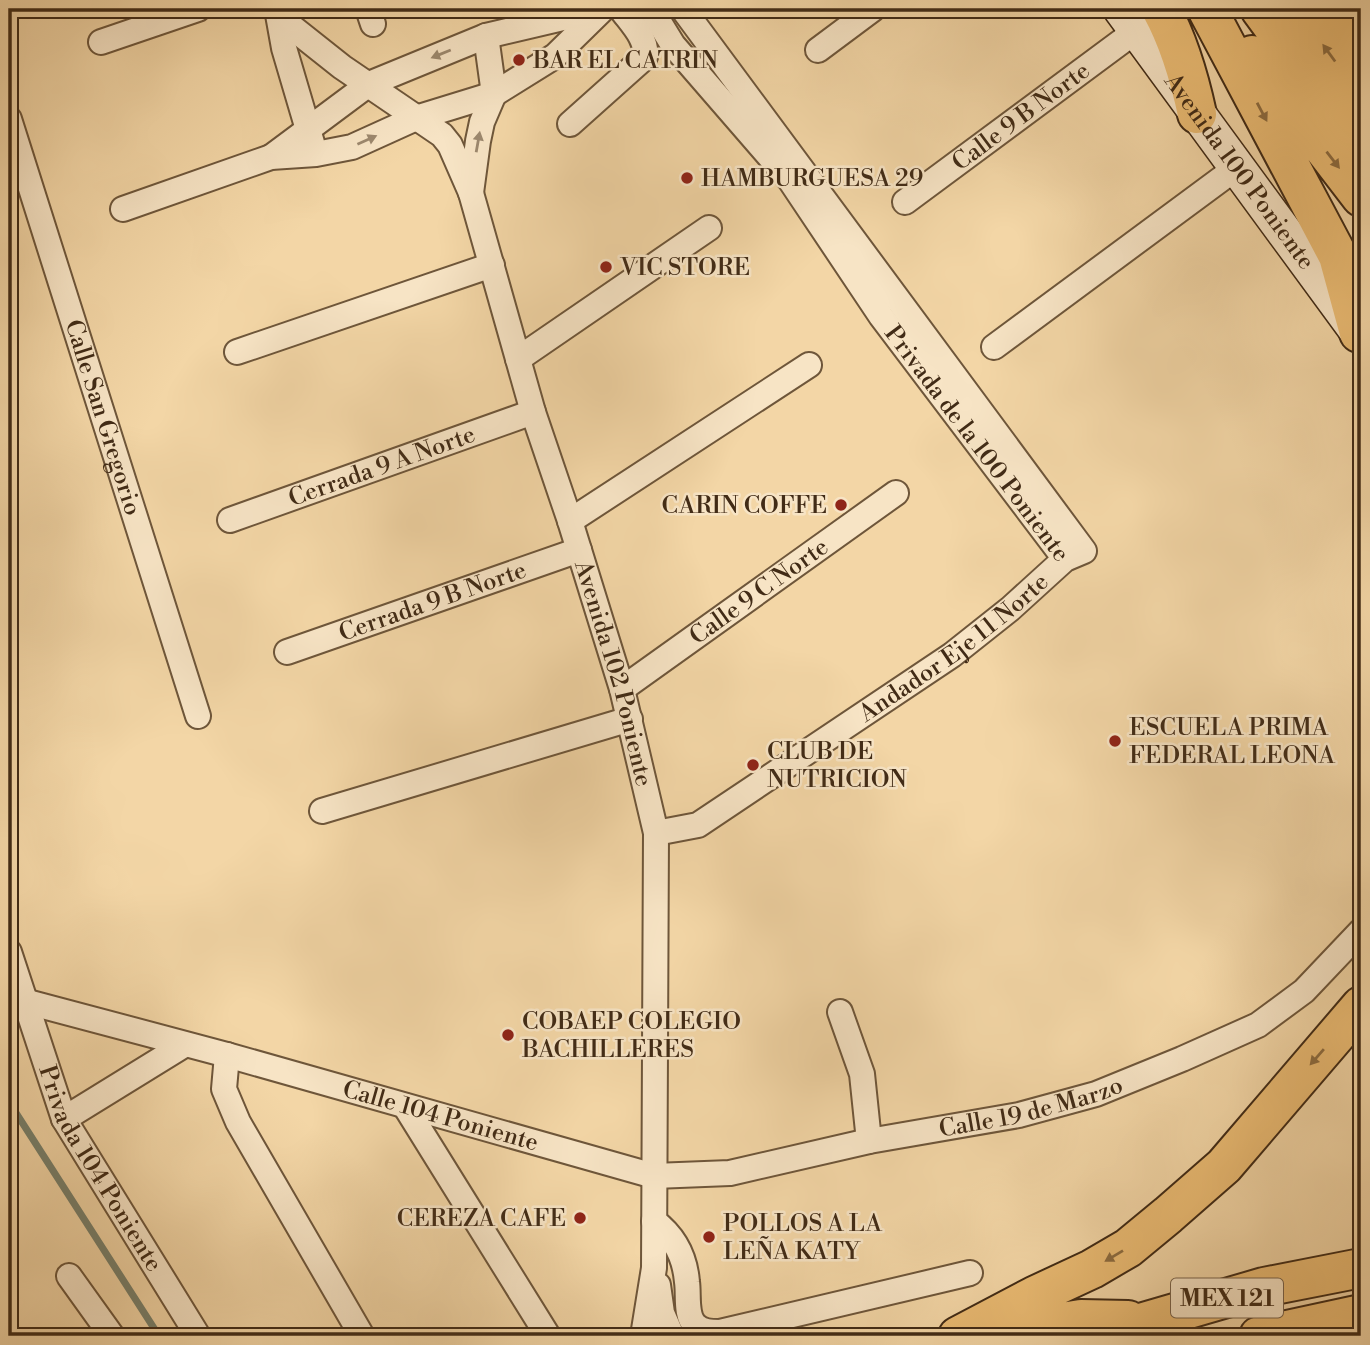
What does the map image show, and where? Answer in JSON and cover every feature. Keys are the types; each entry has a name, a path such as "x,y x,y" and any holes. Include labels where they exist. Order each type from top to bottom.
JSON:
{"main road":[{"path":"1207,9 1338,256 1360,335"},
{"path":"1216,9 1361,197"},
{"path":"1259,9 1361,147"},
{"path":"1297,9 1361,97"},
{"path":"1332,9 1361,47"},
{"path":"1346,9 1361,30"},
{"path":"1140,16 1177,41 1197,114"},
{"path":"958,1336 1092,1269 1128,1248 1224,1166 1361,1006"},
{"name":"MEX 121","path":"1096,1336 1264,1287 1361,1268"},
{"name":"MEX 121","path":"1259,1336 1361,1314"},
{"path":"973,1336 1081,1319 1151,1320"}],"street":[{"path":"101,42 198,9"},
{"path":"271,157 306,128 369,84 486,36 602,9"},
{"path":"123,209 271,157 352,147 416,118 494,94 555,56 602,9"},
{"path":"570,124 645,57 646,49 642,39 621,9"},
{"name":"Privada de la 100 Poniente","path":"651,9 674,44 790,180 881,316 1065,559 1084,551 683,9"},
{"path":"818,50 873,9"},
{"path":"278,13 284,48 306,128 316,153"},
{"name":"Avenida 102 Poniente","path":"278,13 342,67 442,135 450,145 471,194 533,412 622,690 656,833 654,1268 643,1336"},
{"name":"Calle 9 B Norte","path":"905,202 1140,16"},
{"path":"471,194 482,122 494,94 486,36"},
{"name":"Avenida 100 Poniente","path":"1197,114 1360,335"},
{"name":"Calle San Gregorio","path":"9,119 198,716"},
{"path":"994,347 1236,168"},
{"path":"518,359 709,228"},
{"path":"237,352 492,265"},
{"path":"570,521 809,365"},
{"name":"Cerrada 9 A Norte","path":"230,520 533,412"},
{"name":"Calle 9 C Norte","path":"622,690 896,493"},
{"name":"Cerrada 9 B Norte","path":"287,652 579,550"},
{"name":"Andador Eje 11 Norte","path":"656,833 698,825 952,655 1010,609 1065,559"},
{"path":"322,811 630,719"},
{"name":"Calle 19 de Marzo","path":"654,1176 730,1172 765,1166 869,1141 1019,1115 1096,1094 1258,1025 1304,991 1361,931"},
{"name":"Privada 104 Poniente","path":"9,952 64,1119 198,1336"},
{"name":"Calle 104 Poniente","path":"24,1001 228,1055 654,1176"},
{"path":"840,1012 862,1074 869,1141"},
{"path":"64,1119 184,1045"},
{"path":"228,1055 224,1089 239,1122 362,1336"},
{"path":"405,1106 548,1336"},
{"path":"654,1220 666,1230 684,1263 690,1318 695,1325 708,1332 720,1332 970,1273"},
{"name":"Avenida 102 Poniente","path":"654,1268 662,1312 672,1336"},
{"path":"69,1276 112,1336"}],"waterway":[{"path":"9,1102 159,1336"}],"place":[{"name":"BAR EL CATRIN","path":"519,60"},
{"name":"HAMBURGUESA 29","path":"687,178"},
{"name":"VIC STORE","path":"606,267"},
{"name":"CARIN COFFE","path":"841,505"},
{"name":"ESCUELA PRIMA FEDERAL LEONA","path":"1115,741"},
{"name":"CLUB DE NUTRICION","path":"753,765"},
{"name":"COBAEP COLEGIO BACHILLERES","path":"508,1035"},
{"name":"CEREZA CAFE","path":"580,1218"},
{"name":"POLLOS A LA LEÑA KATY","path":"709,1237"}]}
